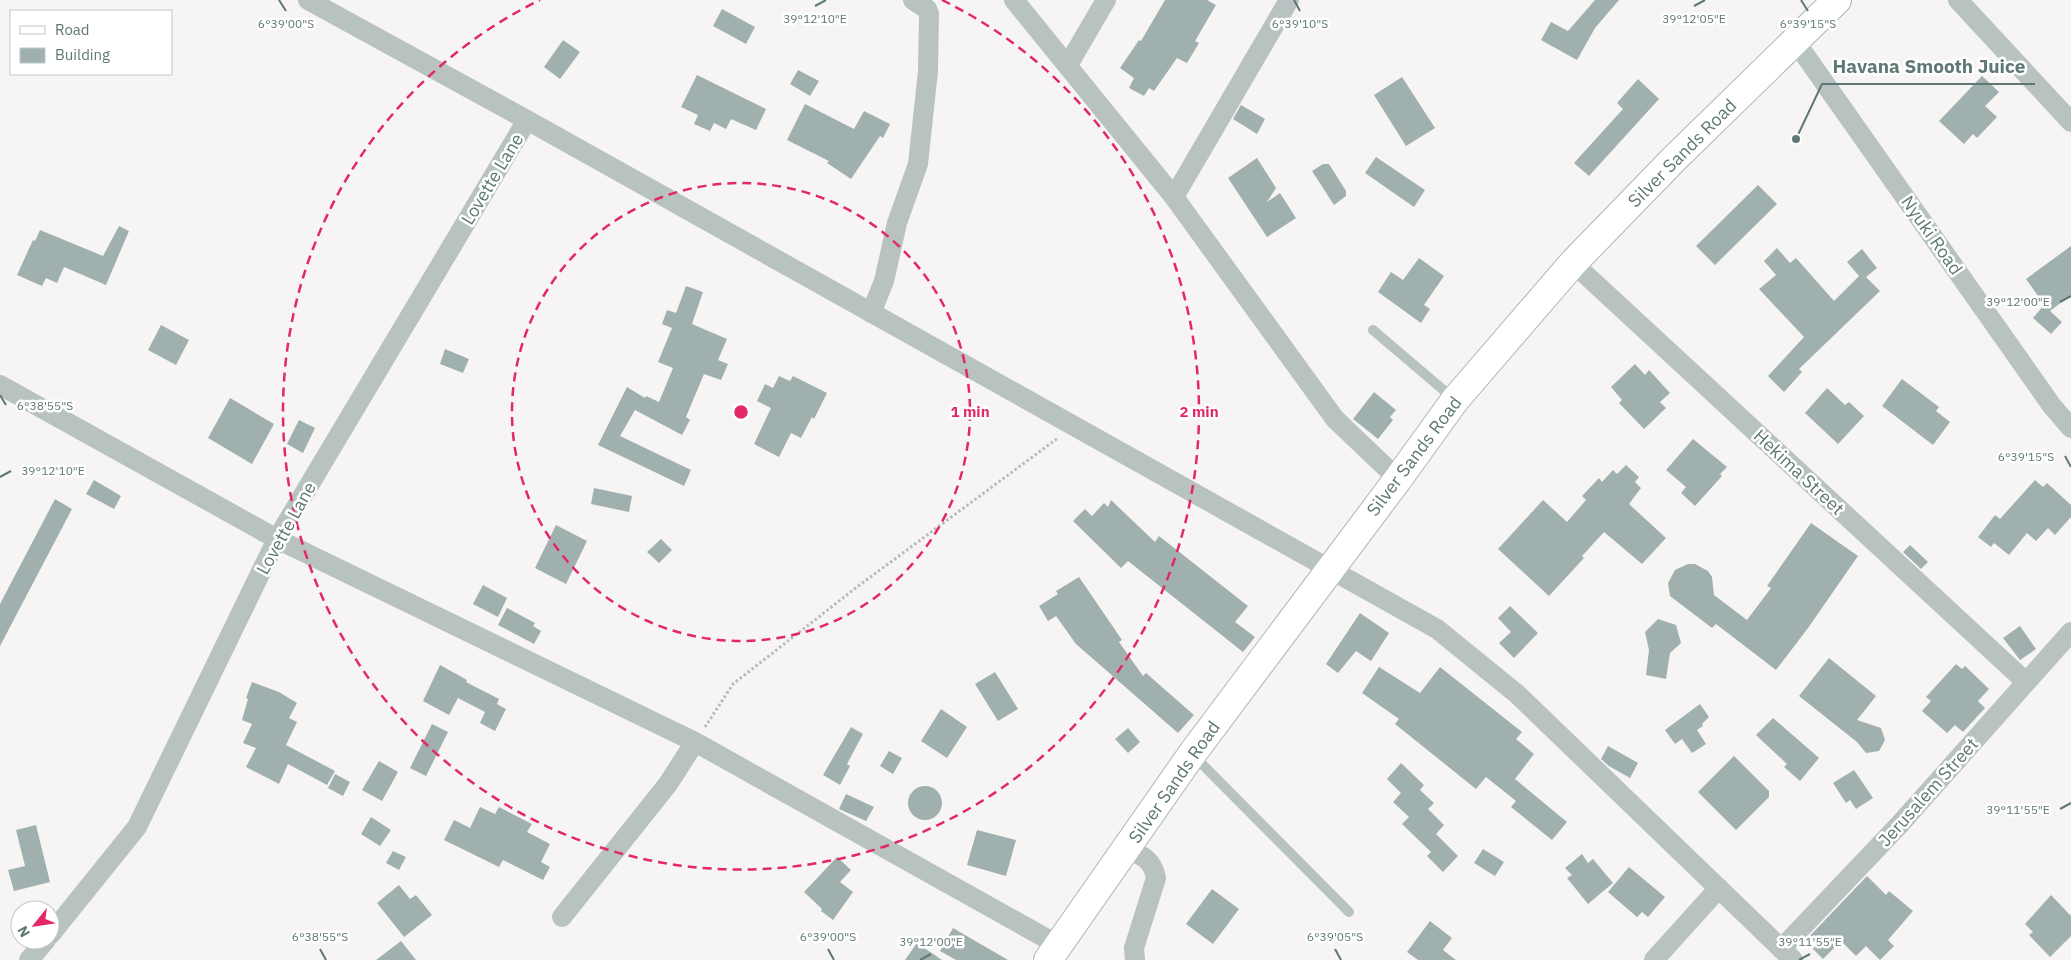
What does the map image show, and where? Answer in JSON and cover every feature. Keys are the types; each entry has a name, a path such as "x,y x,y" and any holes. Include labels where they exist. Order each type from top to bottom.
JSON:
{"street":[{"path":"308,0 527,120 1437,629 1517,694 1787,954"},
{"path":"871,313 884,281 897,223 918,164 928,71 930,14 913,0"},
{"path":"1014,0 1174,197 1334,418 1398,480"},
{"path":"1068,65 1106,0"},
{"path":"1174,197 1288,0"},
{"name":"Silver Sands Road","path":"1053,952 1192,754 1329,569 1398,480 1455,400 1573,263 1674,159 1837,0"},
{"path":"1958,0 2071,122"},
{"name":"Nyuki Road","path":"1795,41 2052,406 2071,428"},
{"name":"Lovette Lane","path":"60,923 137,827 277,539 527,120"},
{"name":"Hekima Street","path":"1573,263 2026,682"},
{"path":"0,385 277,539 695,742 1053,952"},
{"name":"Jerusalem Street","path":"1787,954 2071,632"},
{"path":"562,917 668,784 695,742"},
{"path":"1127,849 1145,857 1154,867 1156,878 1134,948 1136,960"},
{"path":"1654,960 1718,888"},
{"path":"29,960 38,950"}],"lane":[{"path":"1373,330 1455,400"},
{"path":"1192,754 1349,912"}],"path":[{"path":"695,742 734,684 857,587 1074,426"}],"building":[{"path":"1165,0 1207,0 1216,5 1195,41 1199,43 1187,63 1177,58 1154,91 1149,88 1144,96 1129,88 1134,78 1120,68 1139,40 1141,41"},
{"path":"1595,0 1619,0 1595,28 1577,60 1541,40 1551,22 1568,31"},
{"path":"722,9 755,27 746,44 713,26"},
{"path":"563,40 580,52 560,79 544,67"},
{"path":"798,70 819,81 810,96 790,84"},
{"path":"697,75 766,109 756,130 731,119 726,129 714,123 710,131 694,124 698,115 681,107"},
{"path":"1982,76 1999,92 1985,106 1997,117 1977,138 1973,134 1964,144 1939,121"},
{"path":"1402,77 1435,128 1406,146 1374,95"},
{"path":"1638,79 1659,99 1589,176 1574,163 1623,109 1617,103"},
{"path":"805,104 854,129 864,111 890,124 883,138 880,136 851,179 827,163 829,161 787,140"},
{"path":"1241,105 1265,119 1257,134 1233,119"},
{"path":"1376,157 1425,190 1414,207 1365,173"},
{"path":"1257,158 1276,188 1267,202 1280,193 1296,218 1267,237 1228,178"},
{"path":"1323,164 1329,164 1346,191 1346,196 1334,205 1312,171"},
{"path":"1758,185 1777,204 1715,265 1696,246"},
{"path":"119,226 129,231 106,285 64,267 57,283 46,278 42,286 17,275 33,240 35,241 40,230 103,256"},
{"path":"2071,246 2071,295 2050,311 2062,322 2051,334 2033,318 2044,305 2046,307 2026,279"},
{"path":"1777,248 1790,263 1796,258 1834,301 1859,276 1847,262 1862,249 1877,268 1866,277 1880,291 1799,369 1802,372 1784,392 1768,376 1804,337 1759,289 1776,275 1764,261"},
{"path":"1419,258 1444,276 1424,305 1430,309 1421,323 1378,292 1391,272 1403,280"},
{"path":"686,286 703,292 692,324 727,339 718,360 728,364 721,380 704,374 686,417 690,420 682,435 635,410 620,436 691,470 684,486 598,445 627,387 645,398 646,396 659,402 673,368 658,362 672,328 662,324 667,310 676,313"},
{"path":"161,325 189,340 176,365 148,350"},
{"path":"445,349 469,359 463,373 440,364"},
{"path":"1635,364 1645,375 1649,370 1670,393 1660,402 1666,408 1644,429 1619,403 1622,400 1611,387"},
{"path":"779,376 790,381 793,376 827,393 814,419 812,417 801,438 791,433 779,457 754,444 771,408 757,401 765,384 773,388"},
{"path":"1902,379 1939,407 1936,411 1950,422 1933,445 1882,406"},
{"path":"1827,388 1845,405 1849,402 1864,416 1838,444 1805,413"},
{"path":"1374,392 1396,410 1390,417 1393,420 1378,439 1353,419"},
{"path":"230,398 274,424 252,464 208,438"},
{"path":"299,420 315,428 303,453 287,444"},
{"path":"1693,439 1727,467 1720,474 1722,476 1695,506 1681,493 1686,487 1666,470"},
{"path":"1626,465 1639,477 1635,482 1641,488 1629,504 1666,538 1642,564 1604,532 1582,556 1584,558 1549,596 1498,549 1543,500 1567,522 1586,500 1582,496 1599,478 1602,482 1613,470 1617,474"},
{"path":"94,480 121,496 114,509 86,494"},
{"path":"2035,480 2043,487 2047,483 2071,505 2071,517 2055,535 2048,528 2036,541 2027,533 2009,555 1994,543 1991,547 1978,537 1995,515 2000,519"},
{"path":"594,488 632,496 629,512 591,504"},
{"path":"55,499 72,509 0,646 0,604"},
{"path":"1111,500 1155,542 1159,536 1248,606 1235,622 1255,637 1243,652 1128,561 1121,568 1073,521 1085,509 1092,516 1104,503 1108,507"},
{"path":"1811,523 1858,556 1776,670 1716,624 1712,628 1670,596 1668,583 1675,570 1688,564 1695,564 1708,571 1712,577 1714,595 1747,620 1771,588 1767,586"},
{"path":"556,525 587,541 566,584 535,568"},
{"path":"661,539 672,550 659,563 647,552"},
{"path":"1910,545 1928,562 1921,569 1903,552"},
{"path":"1079,577 1122,640 1119,642 1143,676 1146,673 1194,715 1178,733 1076,644 1056,616 1048,621 1039,606 1058,594 1056,591"},
{"path":"483,585 507,598 498,617 473,604"},
{"path":"1510,606 1538,633 1514,658 1499,643 1511,632 1498,618"},
{"path":"507,608 535,623 533,626 541,631 534,644 498,625"},
{"path":"1360,613 1389,633 1371,661 1356,651 1338,673 1326,664"},
{"path":"1658,619 1676,625 1681,643 1670,653 1666,679 1646,675 1649,650 1645,632"},
{"path":"2020,626 2036,649 2020,660 2003,638"},
{"path":"1829,658 1876,696 1857,720 1881,728 1885,740 1879,751 1866,753 1857,742 1799,696"},
{"path":"1956,664 1962,669 1965,666 1989,689 1978,701 1985,708 1963,732 1955,725 1947,733 1922,711 1931,701 1926,697"},
{"path":"440,665 467,680 466,682 499,699 497,704 506,709 495,731 480,723 485,712 458,698 449,715 423,701"},
{"path":"1379,667 1420,693 1440,667 1522,732 1516,739 1534,754 1515,779 1567,822 1552,840 1511,807 1516,801 1486,777 1476,789 1395,724 1399,719 1362,693"},
{"path":"995,672 1018,709 998,721 975,684"},
{"path":"252,682 279,692 297,703 289,718 297,722 286,745 335,771 327,785 288,764 279,784 246,767 256,748 243,743 252,724 242,720 248,699 246,698"},
{"path":"1700,704 1709,717 1702,724 1703,726 1697,730 1706,744 1692,753 1682,739 1675,744 1665,730"},
{"path":"941,709 967,727 947,758 921,741"},
{"path":"1773,718 1819,758 1800,781 1784,767 1787,764 1756,735"},
{"path":"432,724 448,732 426,776 410,768"},
{"path":"851,727 863,734 847,764 850,766 840,785 823,775"},
{"path":"1128,728 1140,742 1128,753 1115,739"},
{"path":"1608,746 1638,763 1630,778 1601,759"},
{"path":"889,751 902,758 893,774 880,766"},
{"path":"1734,756 1769,791 1769,797 1736,830 1698,792"},
{"path":"379,761 398,772 382,801 362,790"},
{"path":"1401,763 1424,785 1420,790 1434,803 1428,809 1444,825 1436,834 1458,856 1443,872 1427,856 1431,852 1402,824 1409,817 1393,802 1401,793 1387,779"},
{"path":"1854,770 1873,798 1856,809 1850,800 1846,803 1833,783"},
{"path":"335,774 350,782 343,796 328,788"},
{"path":"925,786 937,791 942,803 937,815 925,820 913,815 908,803 913,791"},
{"path":"846,794 874,807 866,821 839,809"},
{"path":"480,807 495,814 499,807 532,824 527,832 550,844 541,862 550,867 543,880 503,860 499,867 444,840 454,820 470,828"},
{"path":"371,817 391,830 380,846 361,834"},
{"path":"36,825 50,882 14,891 8,870 25,866 16,830"},
{"path":"977,830 1016,840 1006,876 967,865"},
{"path":"1483,849 1504,862 1495,876 1474,863"},
{"path":"393,851 406,857 399,870 386,863"},
{"path":"1582,854 1588,863 1593,859 1613,883 1588,904 1567,878 1572,875 1565,868"},
{"path":"837,857 851,870 840,882 853,892 833,920 821,911 822,909 804,892"},
{"path":"1629,867 1665,897 1648,917 1642,912 1637,917 1608,892"},
{"path":"1867,876 1886,895 1889,891 1913,911 1888,940 1894,946 1880,960 1866,946 1856,956 1841,941 1823,959 1805,941"},
{"path":"399,885 410,899 416,895 432,915 404,937 377,903"},
{"path":"1212,889 1239,909 1213,944 1186,924"},
{"path":"2051,895 2071,916 2071,936 2050,957 2029,935 2033,932 2025,924"},
{"path":"1430,921 1452,938 1443,950 1456,960 1418,960 1407,952"},
{"path":"953,928 1008,960 956,960 940,951"},
{"path":"401,941 416,960 376,960"},
{"path":"917,943 942,960 905,960"}],"place":[{"name":"Havana Smooth Juice","path":"1796,139"}]}
